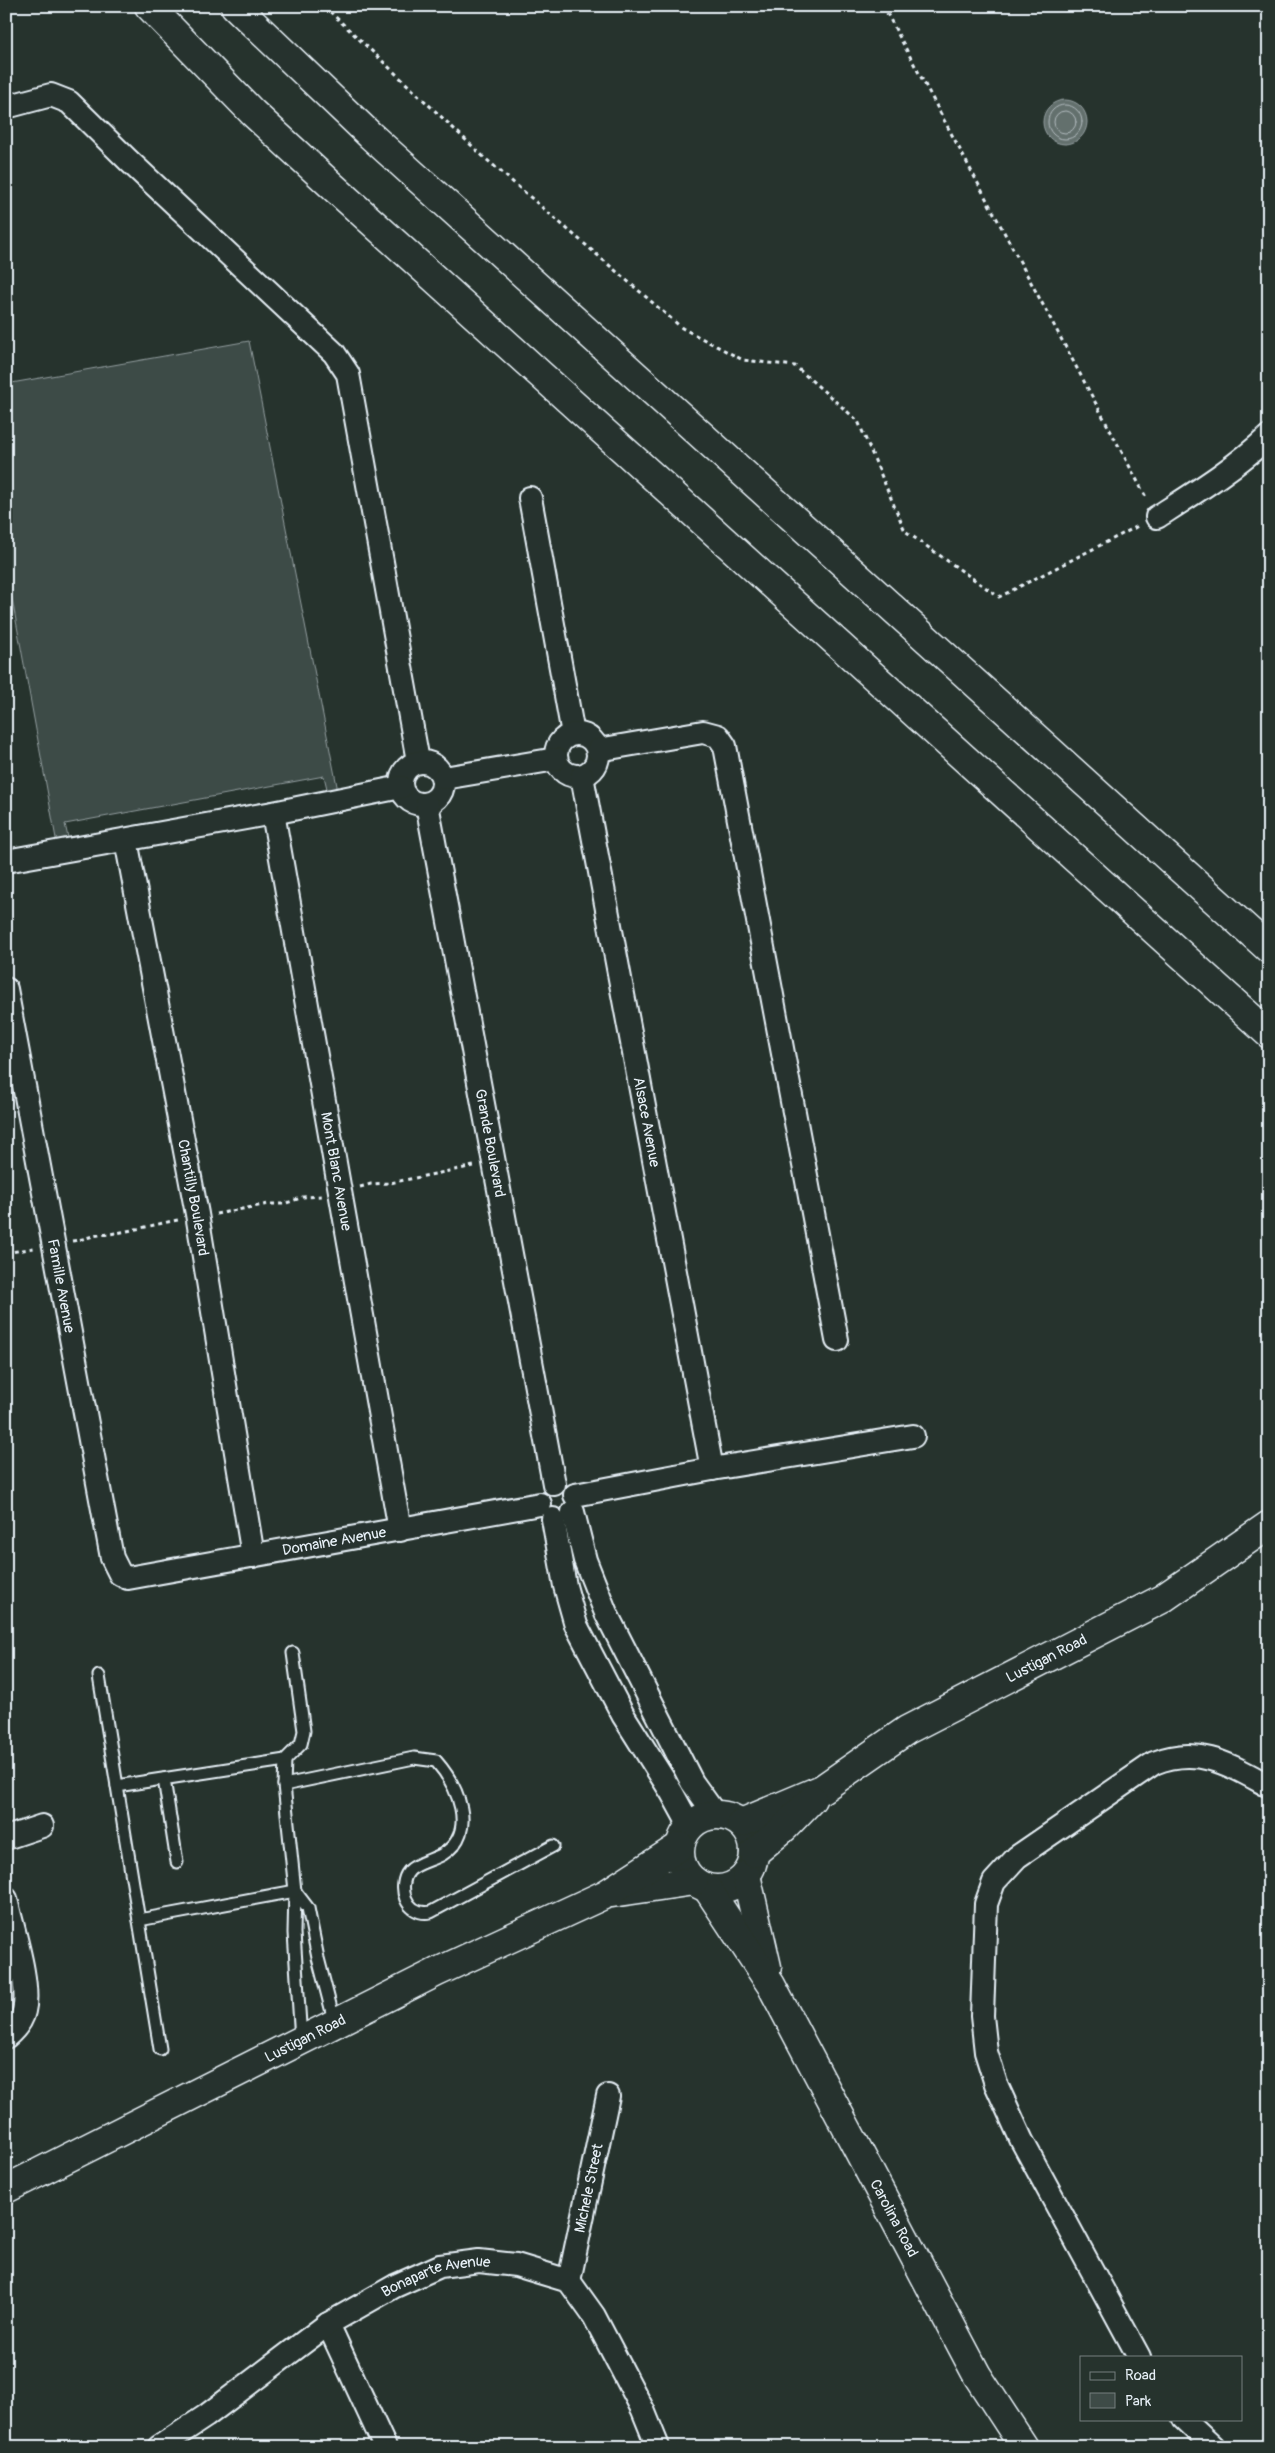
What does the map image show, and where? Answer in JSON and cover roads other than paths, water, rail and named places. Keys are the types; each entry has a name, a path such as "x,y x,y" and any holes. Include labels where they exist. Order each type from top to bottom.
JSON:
{"main road":[{"path":"149,6 253,113 330,184 1269,1034"},
{"path":"235,6 370,135 1269,949"},
{"name":"Lustigan Road","path":"750,1864 822,1789 907,1730 1162,1599 1269,1525"},
{"name":"Lustigan Road","path":"741,1823 822,1789"},
{"path":"715,1814 729,1816 741,1823 748,1831 750,1864 729,1887 700,1884 682,1865 685,1836 706,1816 715,1814"},
{"name":"Lustigan Road","path":"6,2189 437,1972 606,1894 685,1836"},
{"name":"Carolina Road","path":"750,1864 770,1985"},
{"name":"Lustigan Road","path":"606,1894 700,1884"},
{"name":"Carolina Road","path":"700,1884 770,1985 977,2375 1024,2447"}],"street":[{"path":"6,106 50,95 69,102 128,160 334,353 348,374 418,762"},
{"path":"1157,517 1220,476 1253,452 1269,436"},
{"path":"530,498 573,734"},
{"path":"598,750 703,732 718,736 725,746 837,1340"},
{"path":"573,734 584,734 593,740 598,750 598,762 592,771 582,776 571,775 561,769 556,759 557,748 563,739 573,734"},
{"path":"444,778 556,759"},
{"path":"418,762 429,762 438,768 444,778 443,789 437,799 427,804 416,803 406,797 401,787 402,776 408,767 418,762"},
{"name":"Alsace Avenue","path":"582,776 712,1470"},
{"path":"6,860 126,840 401,787"},
{"name":"Grande Boulevard","path":"427,804 554,1484 544,1489 560,1508"},
{"name":"Mont Blanc Avenue","path":"272,813 400,1530"},
{"name":"Chantilly Boulevard","path":"126,840 197,1217 253,1556"},
{"name":"Famille Avenue","path":"6,989 112,1558 120,1574 128,1578"},
{"name":"Domaine Avenue","path":"128,1578 400,1530 560,1508 712,1470 913,1436"},
{"path":"560,1508 628,1659 692,1782 715,1814"},
{"path":"560,1508 565,1586 574,1619 685,1836"},
{"path":"574,1619 604,1607"},
{"path":"600,1673 628,1659"},
{"path":"1138,2356 1022,2141 996,2084 986,2052 982,2016 986,1904 994,1882 1018,1858 1154,1763 1170,1757 1202,1756 1222,1762 1269,1786"},
{"path":"6,1838 42,1826"},
{"path":"6,1899 25,1986 24,2012 13,2031 6,2037"},
{"name":"Michele Street","path":"570,2281 608,2096"},
{"name":"Bonaparte Avenue","path":"159,2447 206,2416 328,2324 396,2286 440,2266 479,2261 516,2265 570,2281"},
{"path":"570,2281 594,2316 643,2410 658,2447"},
{"path":"328,2324 385,2447"},
{"path":"1185,2420 1214,2447"}],"lane":[{"path":"117,1786 285,1760 301,1744 304,1731 293,1653"},
{"path":"98,1676 160,2049"},
{"path":"284,1785 414,1758 436,1761 456,1791 464,1817 461,1830 453,1846 444,1854 410,1870 405,1877 404,1888 408,1903 414,1911 422,1913 431,1912 553,1846"},
{"path":"285,1760 284,1785 295,1892 294,1933 301,2041"},
{"path":"164,1779 177,1862"},
{"path":"138,1920 295,1892"},
{"path":"295,1892 308,1908 318,1958 335,2024"}],"water":[{"path":"1061,100 1069,100 1081,106 1087,122 1081,138 1069,144 1061,144 1049,138 1043,126 1043,118 1049,106"}]}
